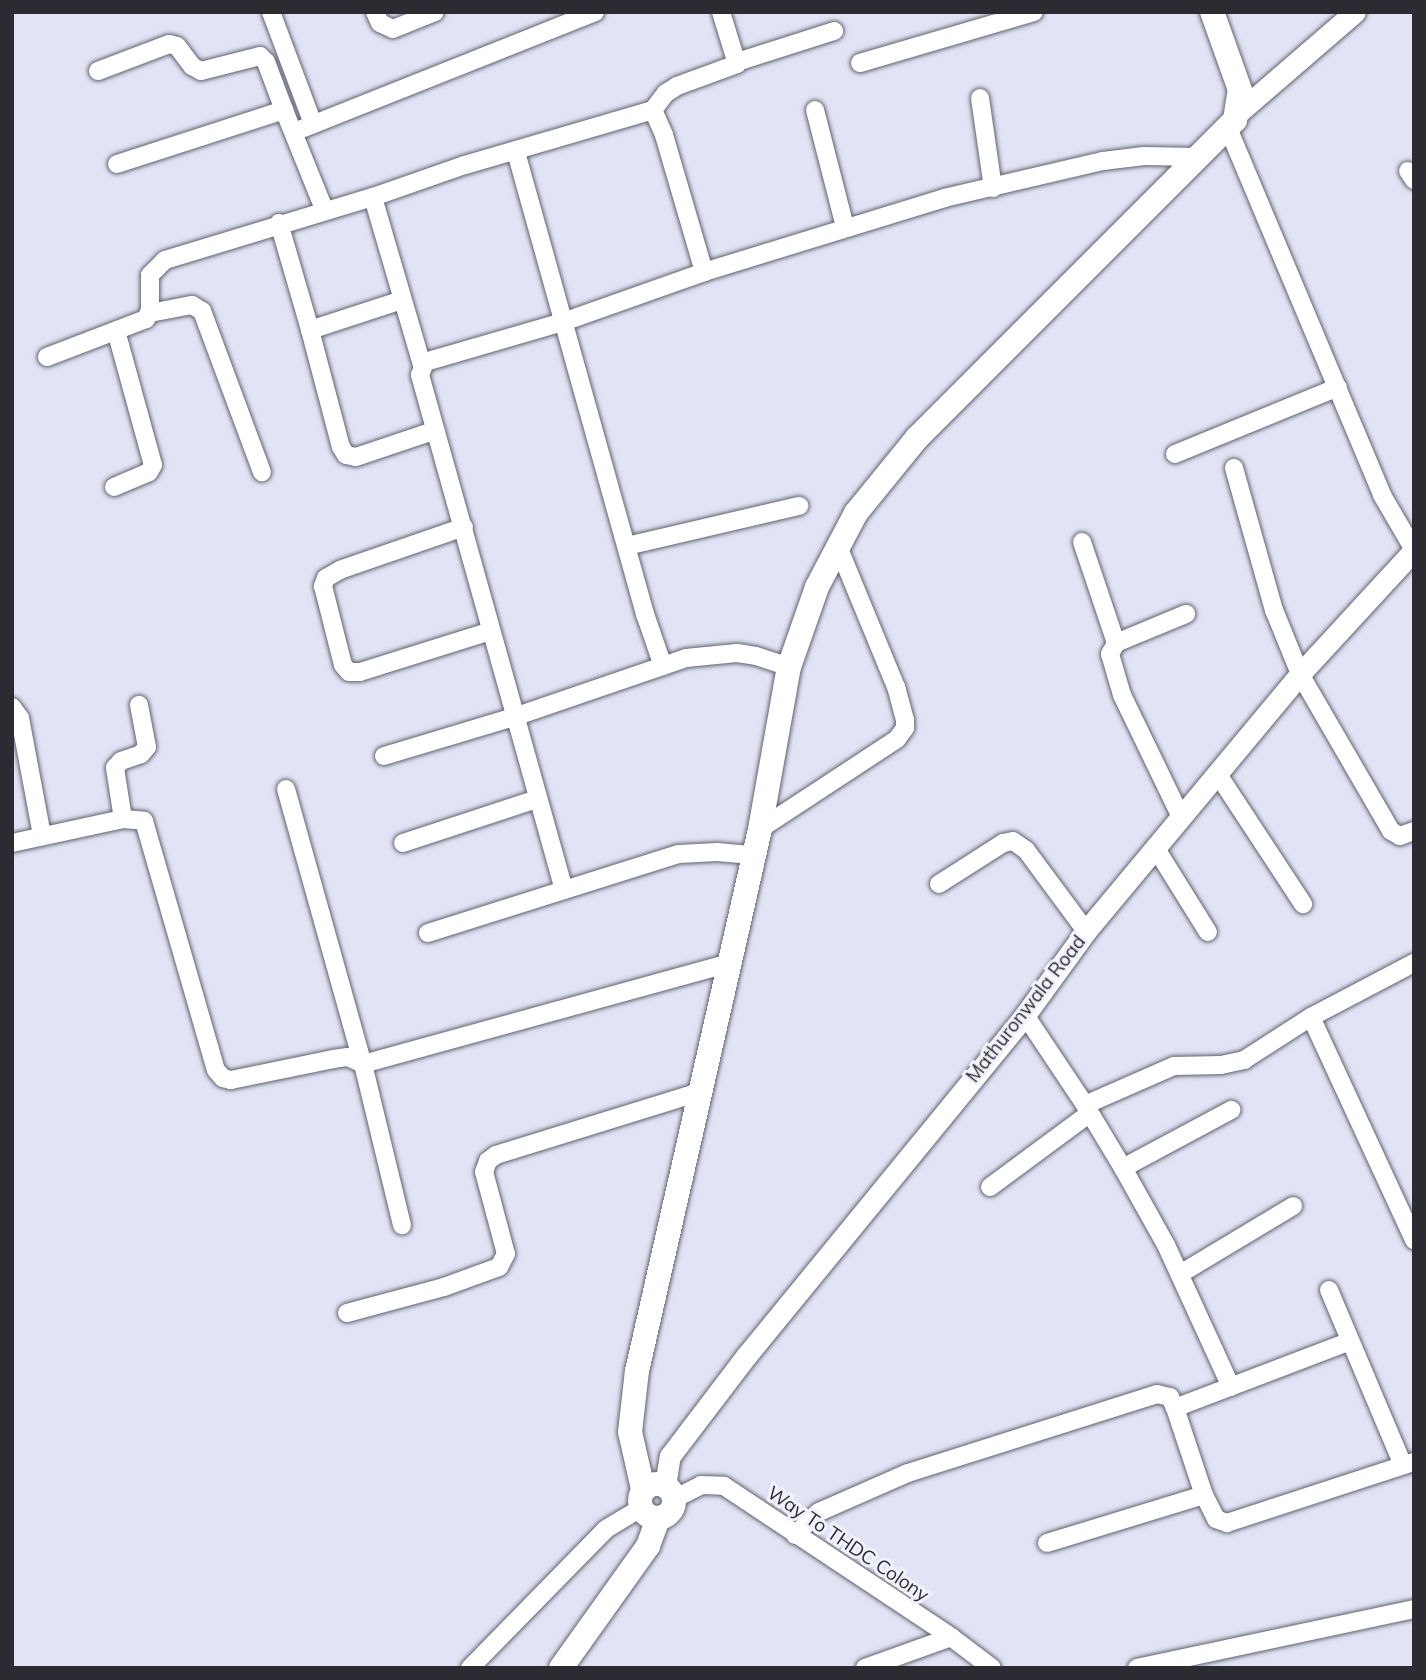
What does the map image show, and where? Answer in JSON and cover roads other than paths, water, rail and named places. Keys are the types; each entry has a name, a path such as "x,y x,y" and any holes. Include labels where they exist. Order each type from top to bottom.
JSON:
{"main road":[{"path":"561,1668 648,1546 656,1500 630,1432 632,1399 760,830 789,667 817,587 837,544 881,480 917,438 1233,120 1240,90 1212,12"}],"street":[{"path":"271,12 313,124"},
{"path":"375,12 380,23 393,29 435,12"},
{"path":"294,132 594,12"},
{"path":"721,12 737,62"},
{"path":"860,63 1034,12"},
{"path":"1355,12 1233,120 1382,495 1414,550"},
{"path":"47,357 146,319 150,313 148,282 158,264 279,223 373,197 465,165 653,110 677,86 734,67 737,62 834,31"},
{"path":"98,71 169,44 177,46 192,66 201,71 211,71 256,55 266,62 324,209"},
{"path":"980,99 993,188"},
{"path":"117,164 284,110"},
{"path":"653,110 664,135 704,272"},
{"path":"815,110 845,227"},
{"path":"516,152 645,614 663,666"},
{"path":"422,365 429,359 562,322 704,272 845,227 1102,161 1144,156 1198,157"},
{"path":"373,197 422,365 421,375 564,890"},
{"path":"279,223 341,447 346,455 356,457 436,430"},
{"path":"310,330 402,300"},
{"path":"150,313 192,305 202,311 262,472"},
{"path":"114,487 149,472 153,465 116,331"},
{"path":"1175,454 1338,387"},
{"path":"1234,468 1274,610 1300,674 1391,831 1400,836 1414,831"},
{"path":"627,546 799,506"},
{"path":"464,527 328,576 323,586 343,665 349,672 360,672 491,631"},
{"path":"1082,542 1116,643"},
{"path":"760,830 897,739 905,728 895,687 837,544"},
{"name":"Mathuronwala Road","path":"656,1500 670,1456 747,1355 1024,1015 1086,932 1180,815 1300,674 1414,550"},
{"path":"1180,815 1122,695 1110,654 1116,643 1186,614"},
{"path":"384,756 514,717 699,656 737,653 789,667"},
{"path":"123,819 116,768 121,761 141,754 147,747 139,705"},
{"path":"12,707 20,718 42,836"},
{"path":"1217,773 1303,904"},
{"path":"286,789 363,1064 402,1225"},
{"path":"403,843 537,799"},
{"path":"12,842 123,819 138,818 146,824 216,1070 221,1076 239,1081 333,1059 348,1058 363,1064 729,963"},
{"path":"939,884 1003,843 1013,841 1026,850 1086,932"},
{"path":"1155,847 1208,932"},
{"path":"428,933 679,855 716,852 753,855"},
{"path":"990,1187 1088,1109 1174,1066 1221,1065 1244,1060 1311,1017 1414,963"},
{"path":"1024,1015 1088,1109 1123,1168 1180,1274 1231,1387"},
{"path":"1311,1017 1414,1240"},
{"path":"347,1313 444,1287 499,1266 506,1254 484,1172 488,1161 496,1155 699,1092"},
{"path":"1123,1168 1231,1110"},
{"path":"1180,1274 1293,1206"},
{"path":"795,1535 819,1512 908,1474 1157,1394 1170,1397 1204,1495 1216,1519 1227,1523 1408,1464 1329,1290"},
{"path":"1175,1408 1350,1340"},
{"name":"Way To THDC Colony","path":"470,1668 606,1529 656,1500 701,1485 724,1486 951,1637 992,1668"},
{"path":"1047,1543 1204,1495"},
{"path":"1136,1668 1414,1609"},
{"path":"865,1668 907,1660 951,1637"}]}
